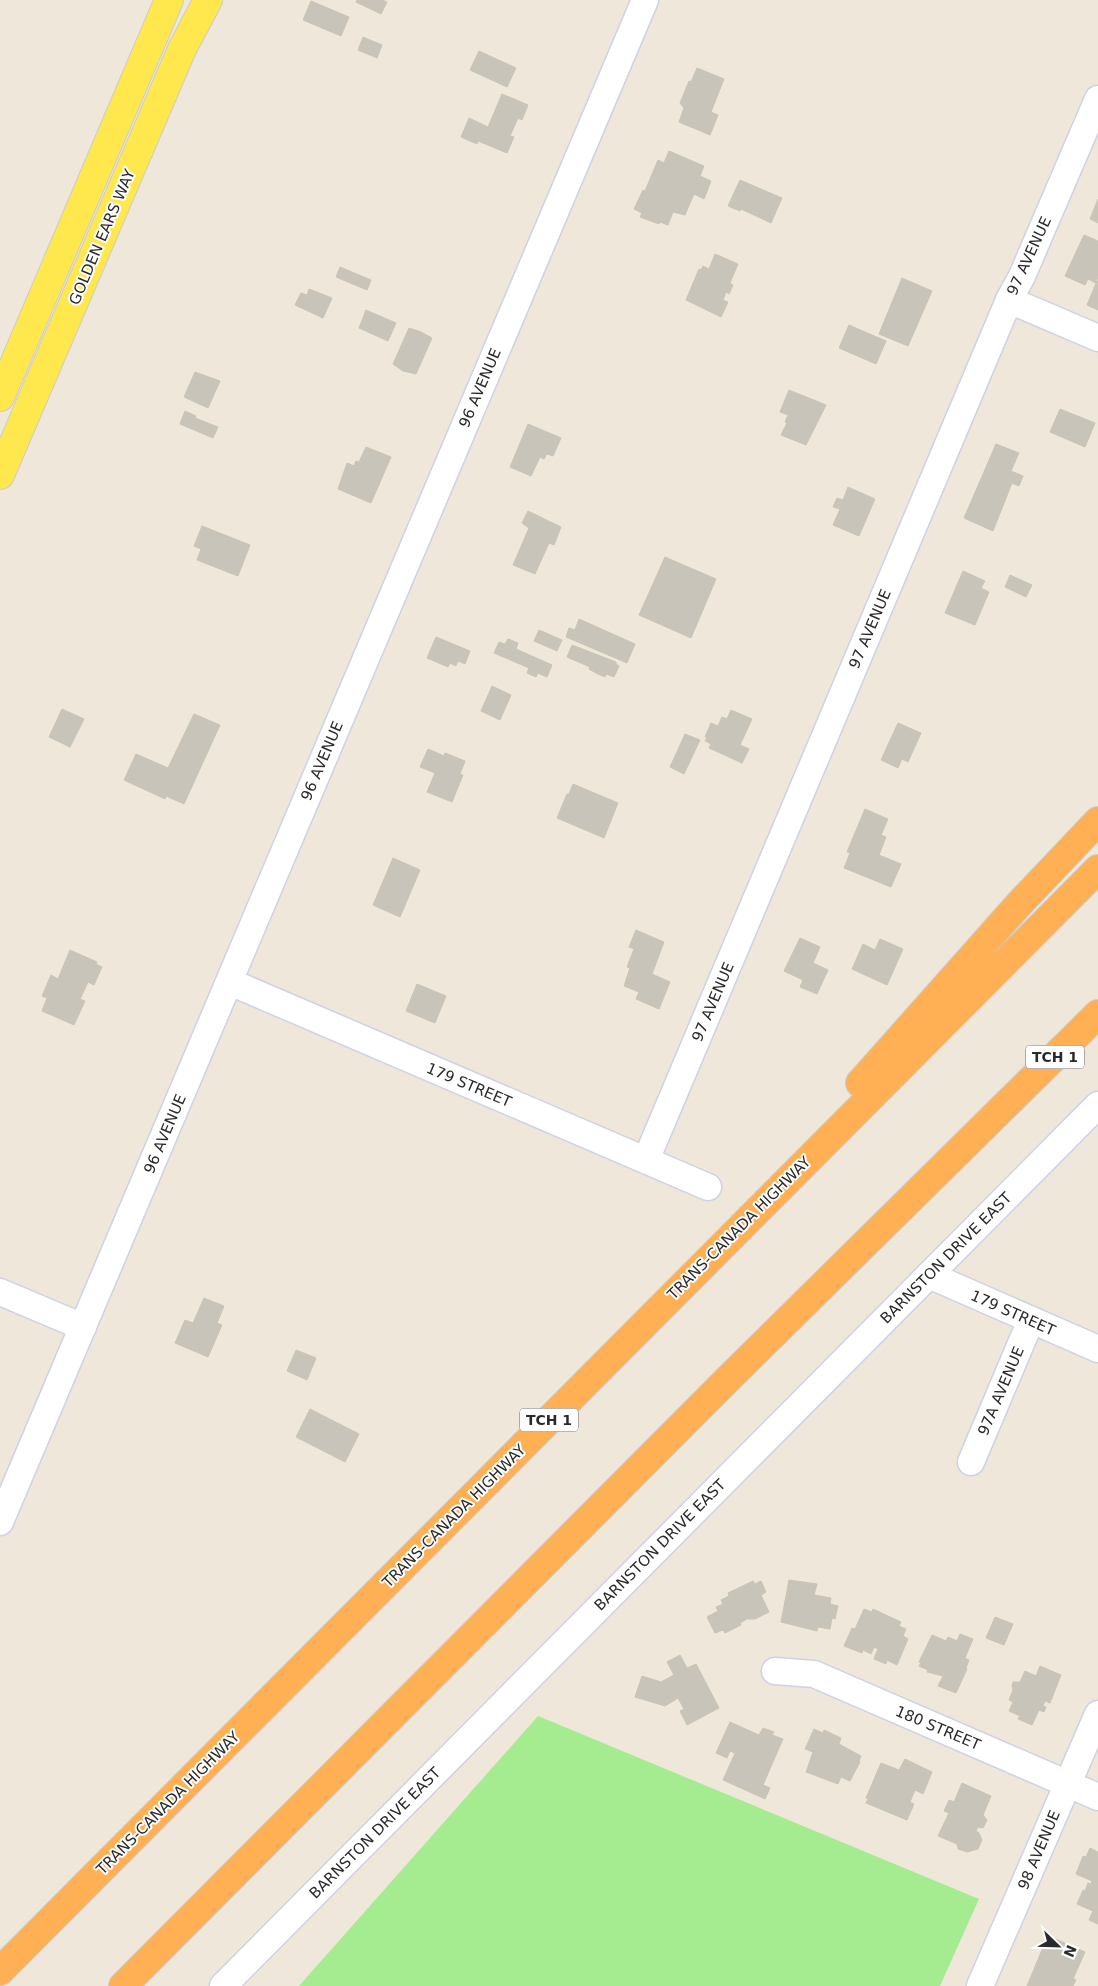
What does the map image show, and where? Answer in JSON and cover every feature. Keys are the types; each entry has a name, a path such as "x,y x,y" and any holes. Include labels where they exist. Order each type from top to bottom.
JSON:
{"highway":[{"path":"653,1314 1020,903 1098,821"},
{"name":"TRANS-CANADA HIGHWAY","path":"0,1972 1098,869"},
{"name":"TCH 1","path":"123,1986 729,1378 1098,1014"}],"main road":[{"name":"GOLDEN EARS WAY","path":"0,397 169,0"},
{"name":"GOLDEN EARS WAY","path":"0,475 182,48 208,0"}],"street":[{"name":"96 AVENUE","path":"0,1522 645,0"},
{"name":"97 AVENUE","path":"646,1160 1009,300 1022,276 1098,99"},
{"path":"1009,300 1098,338"},
{"name":"179 STREET","path":"230,982 708,1188"},
{"name":"BARNSTON DRIVE EAST","path":"223,1986 1098,1105"},
{"name":"179 STREET","path":"929,1275 1098,1350"},
{"path":"0,1292 83,1327"},
{"name":"97A AVENUE","path":"971,1462 1031,1320"},
{"name":"180 STREET","path":"775,1671 814,1674 1098,1796"},
{"name":"98 AVENUE","path":"980,1986 1098,1714"}],"green space":[{"path":"538,1716 979,1899 940,1986 299,1986"}],"building":[{"path":"357,0 382,0 387,2 381,14 356,2"},
{"path":"311,1 349,17 341,36 303,20"},
{"path":"363,37 382,45 377,58 358,50"},
{"path":"479,51 516,68 507,87 470,70"},
{"path":"697,68 724,79 711,112 718,115 710,135 679,122 684,108 680,103 689,81 691,82"},
{"path":"502,94 528,105 522,120 518,118 510,136 514,137 507,153 478,141 477,144 461,137 469,118 488,127"},
{"path":"669,151 704,166 700,176 711,181 704,199 694,194 685,215 673,212 668,225 660,222 659,224 640,217 642,213 634,209 643,190 645,191 658,160 664,163"},
{"path":"740,180 782,198 771,223 741,209 740,211 728,206"},
{"path":"1098,199 1098,223 1090,219"},
{"path":"1084,235 1098,241 1098,277 1096,283 1088,279 1085,285 1065,276"},
{"path":"715,254 738,264 730,283 733,285 729,294 726,292 723,300 728,302 721,317 686,300 699,269 701,270 703,266 709,269"},
{"path":"340,267 371,280 367,290 336,277"},
{"path":"902,278 932,291 908,346 879,334"},
{"path":"1098,282 1098,310 1087,305"},
{"path":"309,289 332,298 323,318 295,305 301,293 307,295"},
{"path":"366,310 396,323 388,341 359,328"},
{"path":"849,325 886,341 876,364 839,348"},
{"path":"409,328 432,338 416,374 403,371 393,364"},
{"path":"195,372 220,381 208,408 184,397"},
{"path":"789,390 826,405 806,445 781,435 787,423 785,422 788,415 780,412"},
{"path":"1060,409 1095,423 1085,447 1050,432"},
{"path":"185,411 196,416 195,418 218,427 213,438 180,424"},
{"path":"528,424 561,438 553,456 547,454 544,459 540,457 531,476 510,467"},
{"path":"996,444 1019,453 1011,471 1023,476 1019,486 1012,483 993,531 964,518"},
{"path":"366,447 391,457 371,503 338,489 347,463 354,466 356,461 359,462"},
{"path":"848,487 875,499 859,536 833,525 840,509 833,507 837,498 843,500"},
{"path":"528,511 561,527 554,545 549,543 535,574 513,565 529,528 522,523"},
{"path":"202,526 250,545 238,576 197,560 201,549 194,546"},
{"path":"665,557 716,579 691,638 639,615"},
{"path":"963,571 985,581 981,588 989,592 975,625 945,613"},
{"path":"1010,575 1032,585 1026,597 1005,587"},
{"path":"579,619 635,644 627,663 566,637 569,628 575,630"},
{"path":"539,630 562,640 557,651 534,641"},
{"path":"436,637 470,651 465,664 458,661 456,666 450,663 448,667 427,658"},
{"path":"508,639 518,643 516,649 552,665 547,677 538,673 536,677 527,673 529,668 494,653 499,642 505,644"},
{"path":"572,645 616,662 619,666 614,677 606,674 605,677 589,669 590,667 567,657"},
{"path":"492,686 511,695 500,720 481,711"},
{"path":"62,709 84,719 70,747 49,737"},
{"path":"731,710 752,719 740,745 749,749 742,763 709,748 711,744 705,741 711,723 718,726 722,717 727,719"},
{"path":"194,714 220,725 184,804 166,796 165,799 124,780 136,754 168,768"},
{"path":"898,723 921,733 908,762 902,759 898,768 881,760"},
{"path":"685,734 700,740 684,774 670,767"},
{"path":"428,749 444,756 445,753 465,761 460,774 463,775 452,802 427,792 435,773 420,767"},
{"path":"573,784 618,803 604,838 557,818"},
{"path":"865,809 888,819 881,835 886,837 879,855 901,864 891,887 844,868 850,853 847,852"},
{"path":"393,858 420,870 400,917 373,905"},
{"path":"636,930 664,942 652,974 670,982 659,1009 636,999 639,992 624,986 630,968 627,967 634,949 629,947"},
{"path":"800,938 820,947 813,963 828,970 817,994 800,987 803,980 784,971"},
{"path":"880,939 903,949 887,985 852,969 863,944 875,950"},
{"path":"70,950 97,962 96,964 102,967 94,985 88,982 80,999 85,1001 74,1025 42,1011 47,998 42,996 51,975 58,979"},
{"path":"417,984 446,996 435,1023 406,1011"},
{"path":"204,1298 224,1306 217,1323 222,1325 208,1357 175,1343 185,1320 193,1323"},
{"path":"296,1350 316,1358 307,1380 287,1371"},
{"path":"310,1409 359,1434 345,1462 296,1437"},
{"path":"789,1580 817,1584 814,1595 831,1598 830,1604 838,1606 835,1619 832,1618 830,1629 818,1627 817,1631 781,1622"},
{"path":"753,1581 755,1584 761,1581 766,1592 761,1595 769,1612 755,1619 747,1619 740,1623 741,1625 725,1633 723,1630 715,1633 707,1617 718,1611 716,1607 723,1604 721,1600 729,1596 728,1593"},
{"path":"864,1609 872,1612 873,1609 901,1622 899,1626 906,1629 903,1636 908,1639 897,1665 887,1660 886,1664 874,1659 878,1649 874,1647 871,1654 863,1650 862,1653 844,1646 852,1628 855,1629"},
{"path":"995,1617 1013,1624 1004,1645 986,1638"},
{"path":"960,1634 973,1639 965,1658 969,1660 967,1669 956,1693 938,1686 943,1676 927,1672 928,1670 919,1666 921,1663 919,1662 932,1635 946,1641 948,1637 957,1641"},
{"path":"680,1655 687,1668 696,1664 719,1708 687,1725 680,1711 684,1709 678,1698 665,1706 635,1697 642,1676 661,1682 674,1675 667,1662"},
{"path":"1040,1666 1061,1675 1050,1703 1045,1701 1043,1706 1046,1707 1044,1712 1039,1710 1032,1725 1018,1719 1020,1716 1009,1711 1013,1702 1009,1700 1013,1690 1013,1682 1020,1682 1025,1671 1036,1676"},
{"path":"730,1722 759,1735 763,1728 774,1732 772,1735 783,1739 763,1785 770,1788 765,1799 723,1780 735,1753 730,1751 727,1758 716,1753"},
{"path":"814,1729 823,1733 824,1730 841,1738 839,1744 861,1756 860,1762 850,1781 841,1777 838,1784 806,1772 813,1752 805,1749"},
{"path":"905,1759 932,1772 923,1794 915,1790 910,1802 914,1804 907,1820 866,1803 868,1799 866,1798 881,1763 899,1770"},
{"path":"962,1783 991,1796 983,1815 987,1820 983,1828 978,1827 976,1831 982,1840 978,1849 967,1852 958,1849 957,1844 938,1836 949,1813 944,1811 949,1800 954,1802"},
{"path":"1090,1848 1098,1852 1098,1924 1089,1920 1093,1911 1077,1904 1083,1890 1085,1891 1088,1883 1091,1884 1092,1881 1076,1874 1083,1856 1086,1857"},
{"path":"1051,1937 1085,1952 1073,1979 1076,1980 1073,1986 1027,1986 1044,1945 1047,1946"}]}
